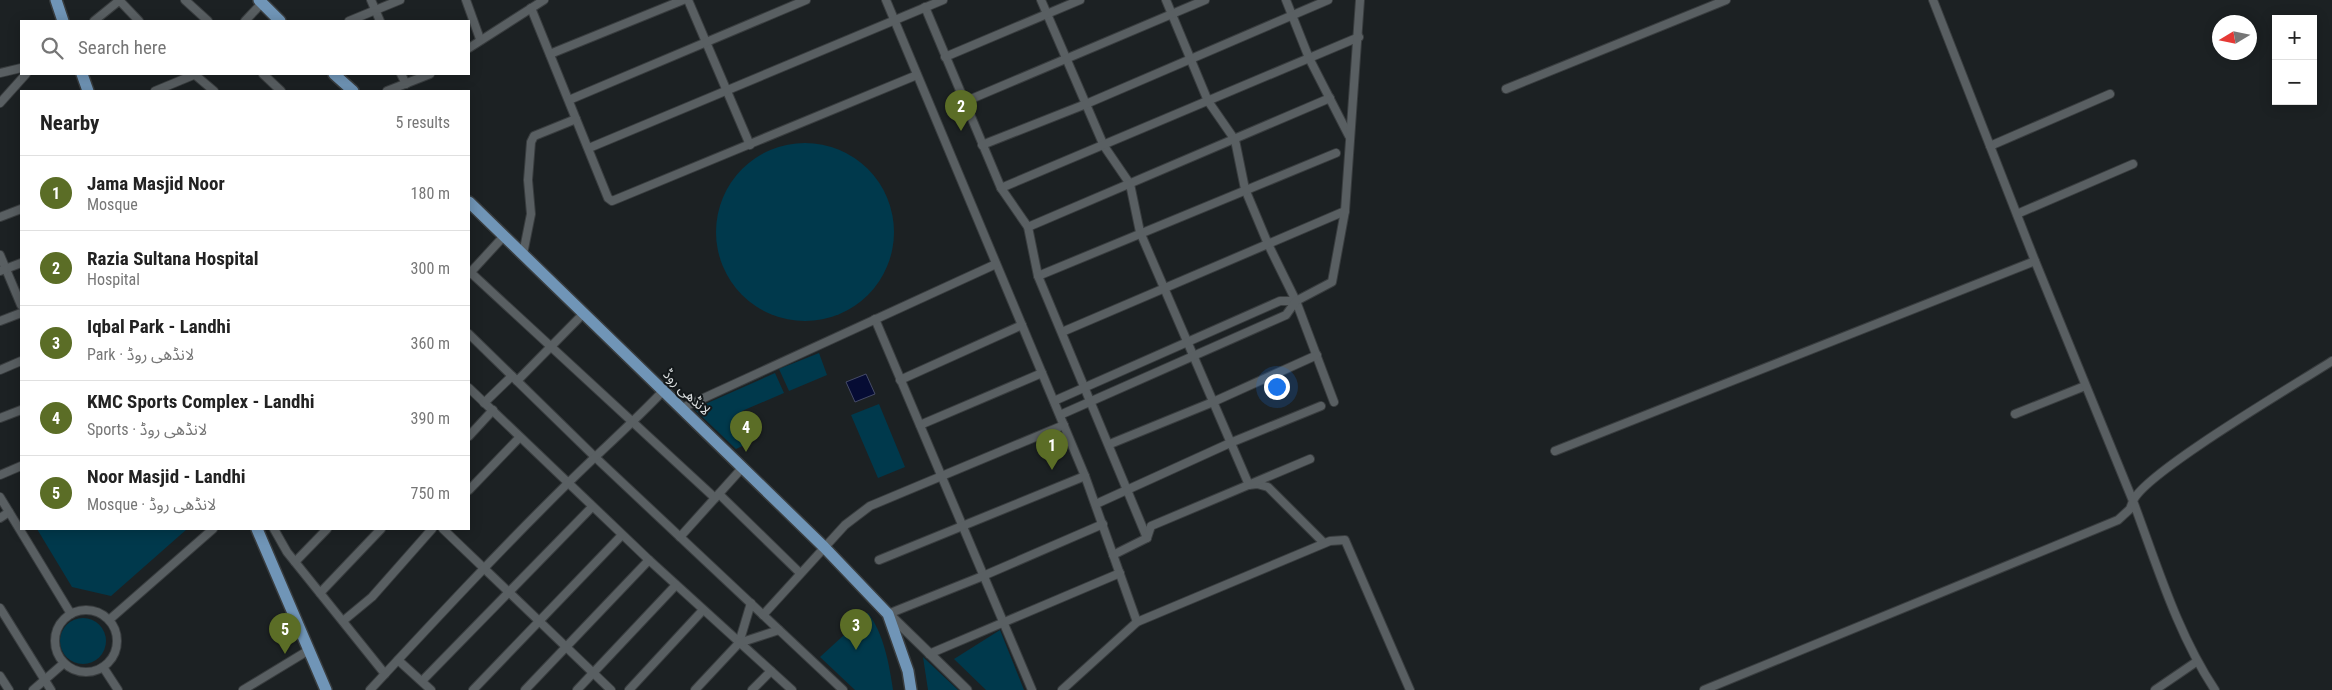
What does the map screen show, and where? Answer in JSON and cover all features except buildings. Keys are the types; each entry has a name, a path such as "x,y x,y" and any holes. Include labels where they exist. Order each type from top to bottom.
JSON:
{"main road":[{"path":"56,0 63,20"},
{"path":"261,1 279,20"},
{"path":"82,75 88,90"},
{"path":"335,75 345,89"},
{"name":"لانڈھی روڈ","path":"470,203 824,546 888,614 908,670 911,690"},
{"path":"258,530 326,690"}],"street":[{"path":"95,20 119,0 138,20"},
{"path":"185,0 207,20"},
{"path":"371,0 380,20"},
{"path":"351,20 400,0"},
{"path":"466,0 480,39"},
{"path":"470,47 480,39 544,0"},
{"path":"550,54 683,0"},
{"path":"688,0 750,145"},
{"path":"569,100 806,0"},
{"path":"886,0 1085,476 1137,622"},
{"path":"589,148 943,0"},
{"path":"1041,0 1104,146 1130,184 1140,232 1249,485"},
{"path":"945,57 1080,0"},
{"path":"1166,0 1208,101 1235,140 1245,189 1268,244 1296,301 1334,402"},
{"path":"964,102 1204,0"},
{"path":"1286,0 1309,58 1350,138"},
{"path":"982,145 1086,104 1328,0"},
{"path":"1060,415 1286,315 1296,301 1332,282 1345,211 1359,37 1360,0"},
{"path":"1506,89 1726,0"},
{"path":"1933,0 2085,386 2133,501 2179,624 2196,662 2215,690"},
{"path":"246,20 261,1"},
{"path":"531,8 608,198 612,201 618,201 917,75"},
{"path":"925,8 1001,188 1028,227 1038,276 1110,444 1147,538"},
{"path":"1001,188 1359,37"},
{"path":"0,73 20,68"},
{"path":"0,102 25,75"},
{"path":"157,90 193,75"},
{"path":"196,75 213,90"},
{"path":"263,75 280,90"},
{"path":"402,75 406,84"},
{"path":"390,90 428,75"},
{"path":"1990,146 2110,94"},
{"path":"1028,227 1330,98"},
{"path":"523,254 531,214 528,180 531,142 534,136 576,118"},
{"path":"1038,276 1140,232 1336,153"},
{"path":"2017,214 2133,164"},
{"path":"0,217 20,208"},
{"path":"1062,332 1345,211"},
{"path":"470,271 504,236"},
{"path":"0,255 3,270 20,303"},
{"path":"1555,451 2035,260"},
{"path":"3,270 20,263"},
{"path":"682,408 996,264"},
{"path":"470,273 633,423 717,496 800,574"},
{"path":"1054,401 1280,301 1296,301"},
{"path":"0,321 20,313"},
{"path":"484,403 551,347 584,313"},
{"path":"875,319 1032,690"},
{"path":"900,380 1022,325"},
{"path":"470,335 595,457 843,690"},
{"path":"1110,444 1213,402 1317,355"},
{"path":"0,370 20,361"},
{"path":"1704,690 2118,520 2130,509 2140,490 2184,456 2332,361"},
{"path":"920,425 1042,373"},
{"path":"2015,414 2085,386"},
{"path":"470,389 567,484 739,644 792,690"},
{"path":"370,690 484,568 567,484 633,423 664,390"},
{"path":"1096,504 1230,443 1321,406"},
{"path":"0,418 20,410"},
{"path":"470,435 493,410"},
{"path":"763,615 824,546 845,525 870,506 1064,425"},
{"path":"470,489 519,438"},
{"path":"1113,555 1147,538 1151,526 1310,459"},
{"path":"0,475 20,466"},
{"path":"680,537 743,467"},
{"path":"879,560 1085,476"},
{"path":"1249,485 1257,484 1268,487 1324,543"},
{"path":"0,497 71,614"},
{"path":"422,681 592,507"},
{"path":"0,518 9,512"},
{"path":"967,690 888,614 983,576 1103,524"},
{"path":"109,620 212,530"},
{"path":"276,530 295,562 385,674"},
{"path":"295,562 327,530"},
{"path":"320,593 380,530"},
{"path":"342,621 372,597 431,530"},
{"path":"444,530 611,690"},
{"path":"473,690 622,535"},
{"path":"1062,690 1137,622 1324,543 1345,540 1410,690"},
{"path":"525,690 649,560"},
{"path":"930,654 1120,573"},
{"path":"577,690 676,585"},
{"path":"739,644 751,603"},
{"path":"0,608 51,690"},
{"path":"80,610 90,610 101,614 109,620 116,633 117,644 114,654 103,667 94,672 72,669 64,663 56,647 55,636 59,626 71,614 80,610"},
{"path":"629,690 703,610"},
{"path":"695,690 739,644 779,630"},
{"path":"243,690 309,650"},
{"path":"398,660 431,690"},
{"path":"2155,690 2196,662"},
{"path":"32,690 64,663"},
{"path":"103,667 118,690"},
{"path":"752,690 771,671"},
{"path":"0,676 9,690"}],"shaded area":[{"path":"805,143 839,150 854,158 868,169 879,183 887,198 894,232 887,266 879,281 868,295 854,306 839,314 805,321 771,314 756,306 742,295 731,281 723,266 716,232 723,198 731,183 742,169 756,158 771,150"},
{"path":"819,353 827,375 789,391 779,369"},
{"path":"775,373 784,393 742,411 741,417 751,442 736,449 694,409"},
{"path":"866,374 875,394 855,402 846,382"},
{"path":"879,404 905,467 878,478 851,415"},
{"path":"38,530 186,530 111,596 72,587"},
{"path":"868,613 874,621 882,640 888,660 893,690 855,690 820,657"},
{"path":"88,618 100,624 105,632 105,650 100,658 92,663 78,664 66,658 61,650 60,636 66,624 74,619"},
{"path":"1000,630 1024,690 986,690 954,659"},
{"path":"923,657 958,690 928,690"}],"place":[{"name":"Razia Sultana Hospital","path":"961,131"},
{"name":"KMC Sports Complex - Landhi","path":"746,452"},
{"name":"Jama Masjid Noor","path":"1052,470"},
{"name":"Iqbal Park - Landhi","path":"856,650"},
{"name":"Noor Masjid - Landhi","path":"285,654"}]}
